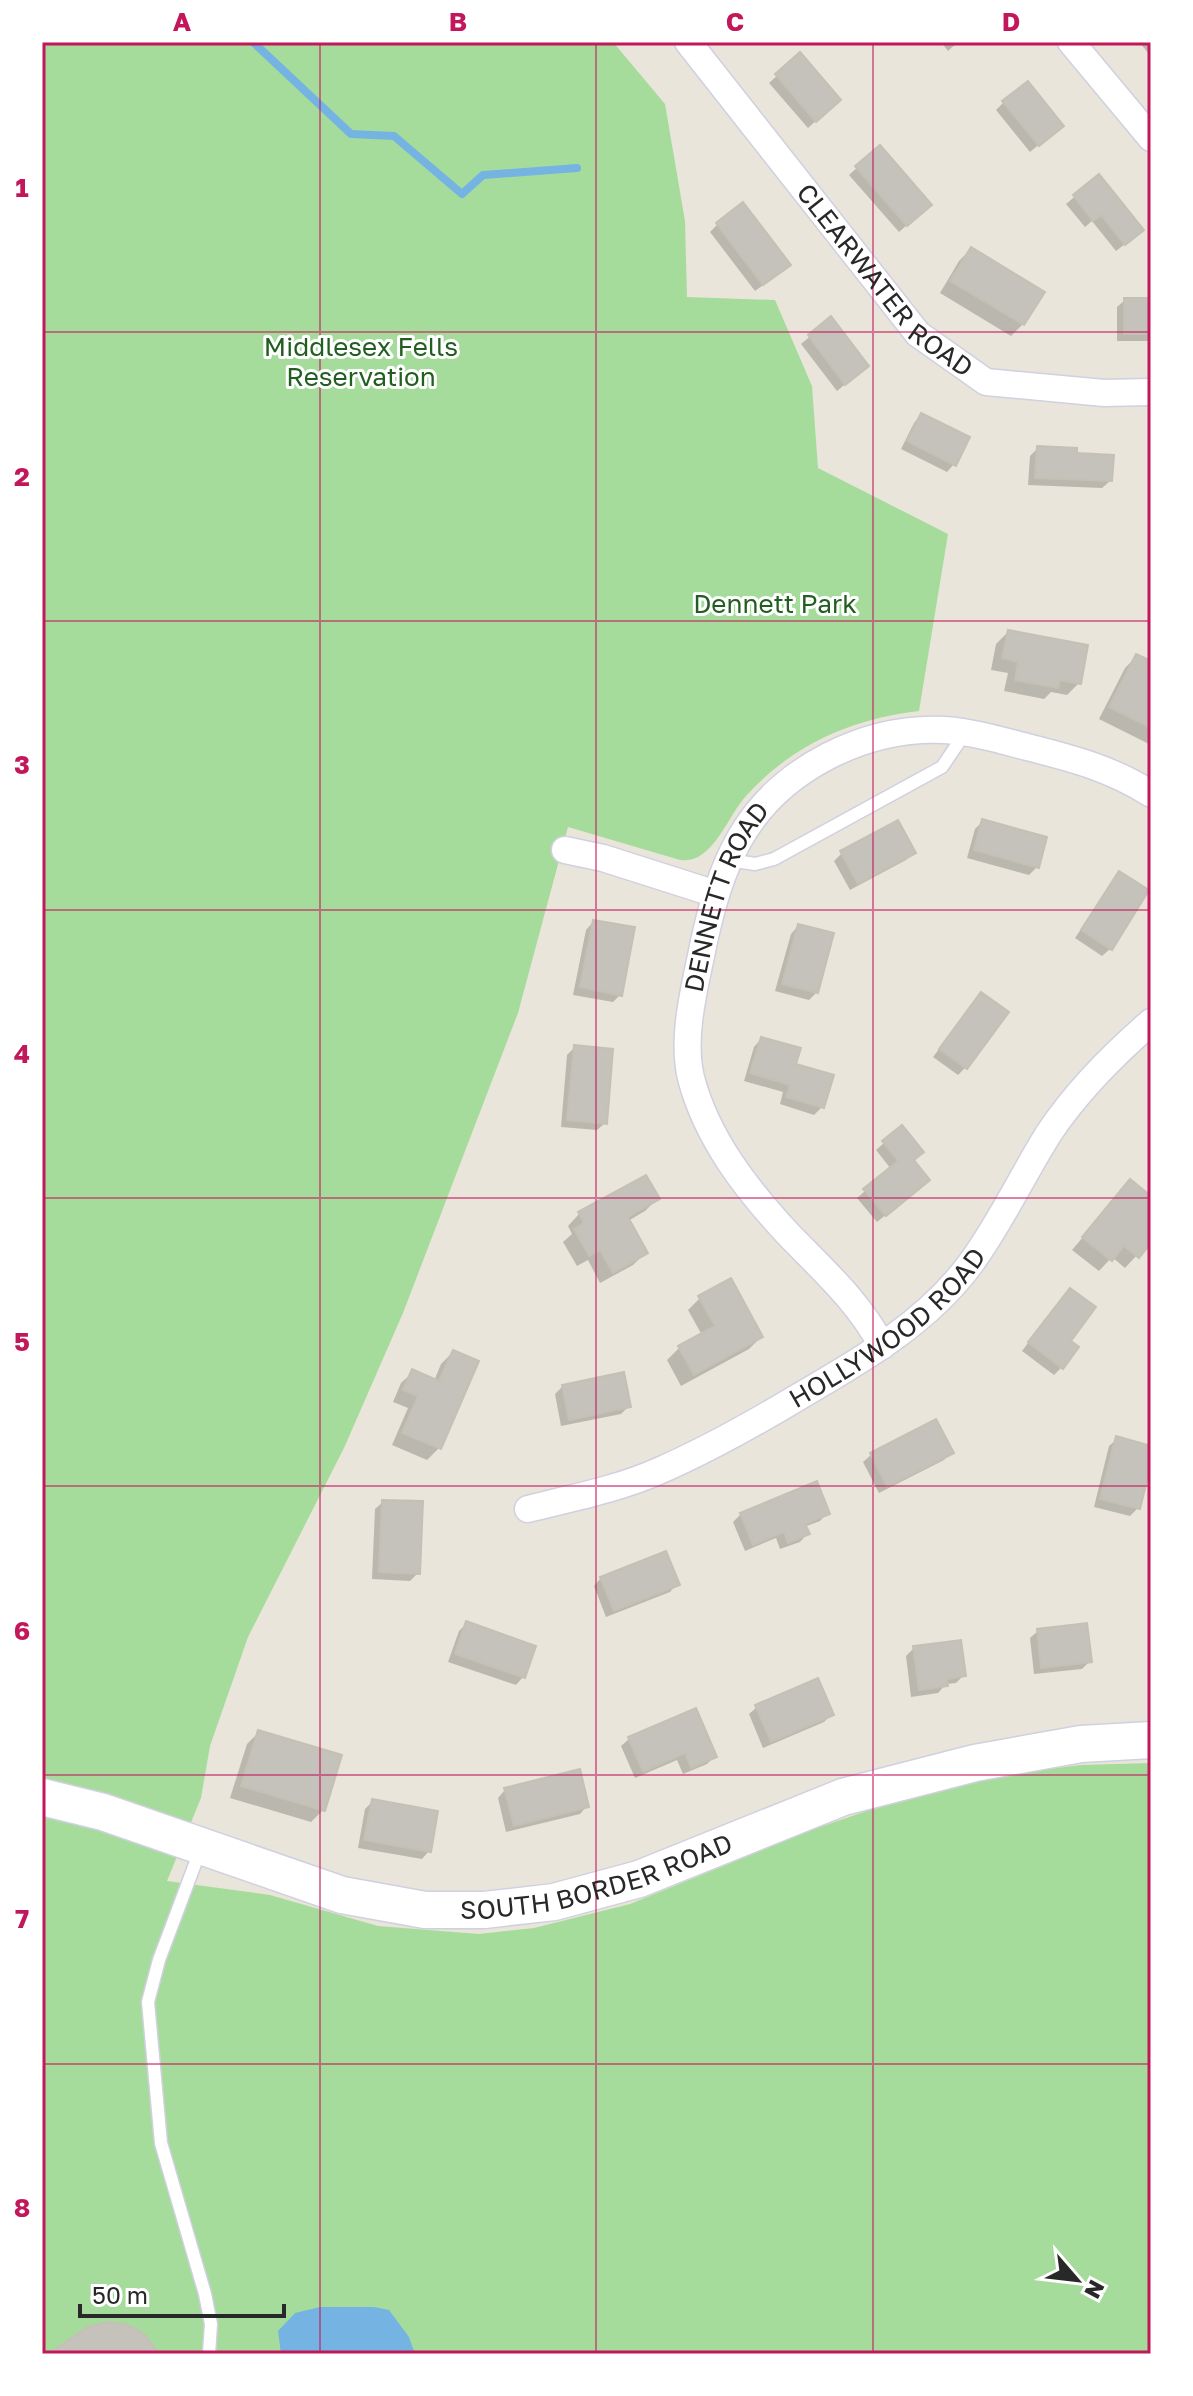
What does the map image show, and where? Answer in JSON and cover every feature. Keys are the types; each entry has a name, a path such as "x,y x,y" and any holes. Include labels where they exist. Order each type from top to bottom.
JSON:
{"main road":[{"name":"SOUTH BORDER ROAD","path":"42,1797 73,1803 202,1845 308,1884 393,1906 447,1911 554,1902 639,1879 843,1797 975,1763 1081,1744 1151,1740"}],"street":[{"name":"CLEARWATER ROAD","path":"688,42 918,334 986,382 1104,393 1151,392"},
{"path":"1071,42 1151,138"},
{"name":"DENNETT ROAD","path":"882,1346 855,1304 780,1225 741,1178 722,1150 700,1106 690,1074 688,1043 702,953 716,894 729,860 741,836 766,804 803,772 856,744 898,732 944,730 965,733 1097,766 1151,794"},
{"path":"565,850 603,858 716,894"},
{"name":"HOLLYWOOD ROAD","path":"528,1509 616,1487 660,1471 767,1416 882,1346 918,1319 959,1278 1006,1211 1037,1154 1066,1110 1100,1070 1151,1022"}],"lane":[{"path":"729,860 755,864 774,859 802,844 942,767 965,733"},
{"path":"202,1845 159,1960 148,2002 161,2143 205,2294 211,2324 209,2354"}],"green space":[{"name":"Middlesex Fells Reservation","path":"42,42 613,42 665,104 685,221 687,297 775,300 812,386 818,468 948,534 919,711 870,720 847,728 824,737 783,762 746,796 710,847 691,860 680,860 568,827 518,1013 403,1313 344,1448 248,1637 210,1746 201,1798 167,1881 270,1895 378,1926 479,1934 534,1928 630,1904 814,1829 899,1800 1008,1774 1081,1765 1151,1763 1151,2354 42,2354"}],"water":[{"path":"320,2307 389,2310 409,2337 415,2354 281,2354 278,2331 295,2313"}],"building":[{"path":"800,52 841,100 816,122 775,74"},
{"path":"1028,81 1064,126 1039,146 1002,101"},
{"path":"880,145 932,205 907,226 855,166"},
{"path":"1099,174 1144,230 1125,245 1101,215 1093,221 1073,195"},
{"path":"743,202 791,265 763,285 716,223"},
{"path":"971,247 1045,292 1024,325 950,281"},
{"path":"1124,298 1151,298 1151,334 1124,334"},
{"path":"831,316 869,366 845,385 808,335"},
{"path":"921,413 970,437 956,466 907,441"},
{"path":"1037,446 1077,448 1077,453 1114,455 1112,481 1035,478"},
{"path":"1008,630 1088,645 1081,684 1060,680 1058,688 1015,680 1018,662 1002,658"},
{"path":"1136,654 1151,661 1151,728 1109,707"},
{"path":"982,819 1047,837 1039,868 974,850"},
{"path":"898,820 916,853 858,884 840,851"},
{"path":"1119,871 1149,890 1112,950 1081,930"},
{"path":"593,920 635,927 622,996 580,987"},
{"path":"798,924 834,933 818,993 782,984"},
{"path":"981,992 1009,1012 967,1069 939,1049"},
{"path":"761,1037 801,1048 796,1064 834,1075 824,1108 786,1097 790,1085 750,1073"},
{"path":"574,1045 613,1049 607,1124 567,1120"},
{"path":"902,1125 924,1152 914,1160 930,1180 886,1216 863,1189 898,1161 882,1141"},
{"path":"646,1175 660,1199 628,1217 648,1253 613,1273 600,1250 589,1256 574,1229 584,1223 578,1212"},
{"path":"1130,1179 1151,1196 1151,1243 1139,1258 1124,1246 1112,1261 1082,1237"},
{"path":"731,1278 763,1337 694,1375 678,1346 715,1326 698,1296"},
{"path":"1070,1288 1096,1307 1071,1341 1079,1347 1063,1369 1028,1342"},
{"path":"453,1350 479,1361 441,1449 402,1433 418,1396 403,1390 412,1369 439,1381"},
{"path":"624,1372 631,1407 569,1420 562,1385"},
{"path":"936,1419 954,1453 887,1487 870,1453"},
{"path":"1116,1436 1151,1446 1151,1464 1140,1509 1100,1499"},
{"path":"817,1481 830,1514 805,1524 810,1534 788,1543 784,1532 753,1545 740,1513"},
{"path":"382,1500 423,1501 420,1574 379,1572"},
{"path":"666,1551 680,1585 614,1611 600,1577"},
{"path":"466,1621 536,1646 525,1678 455,1654"},
{"path":"1087,1623 1092,1662 1041,1668 1037,1629"},
{"path":"961,1640 966,1676 947,1679 948,1686 919,1690 913,1646"},
{"path":"818,1678 834,1715 771,1742 755,1705"},
{"path":"696,1708 717,1757 691,1768 685,1753 643,1772 628,1737"},
{"path":"258,1730 342,1755 325,1811 241,1786"},
{"path":"580,1769 589,1807 514,1826 504,1788"},
{"path":"372,1799 438,1811 431,1852 364,1840"},
{"path":"108,2322 136,2329 146,2336 159,2354 48,2354 88,2327"}],"waterway":[{"path":"253,42 351,134 394,136 462,194 483,175 577,168"}],"park label":[{"name":"Dennett Park","path":"775,604"}]}
